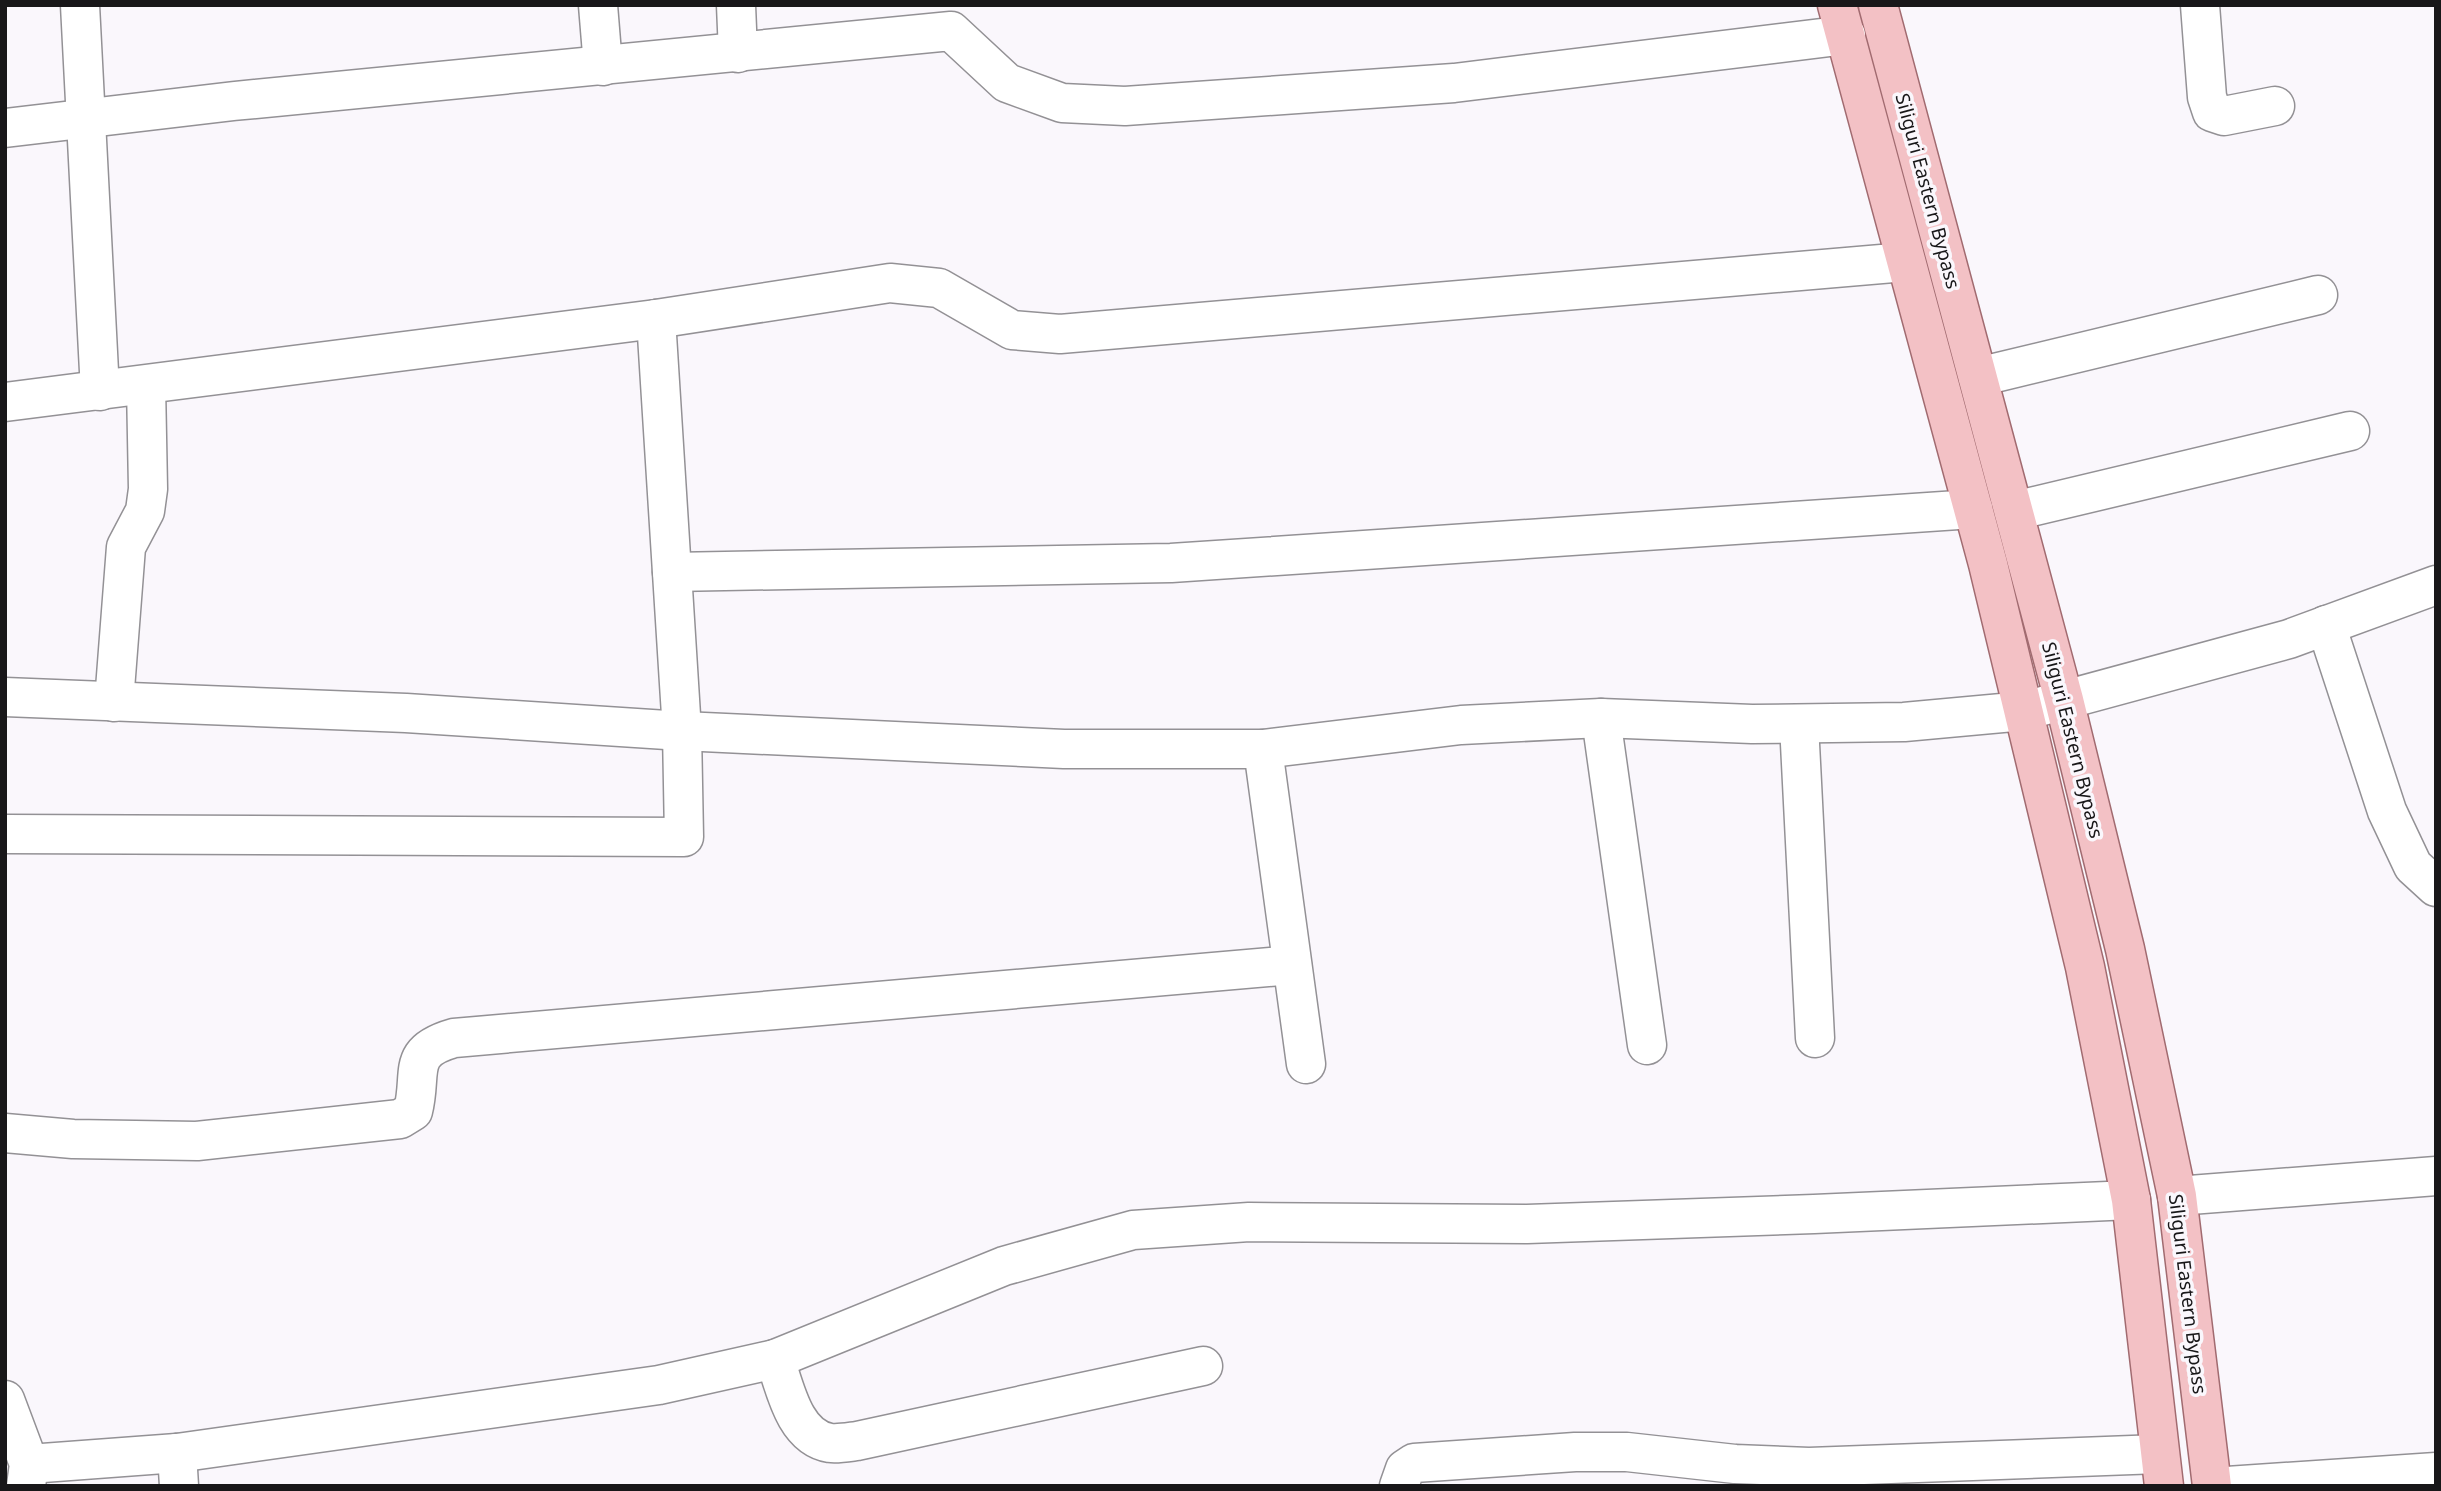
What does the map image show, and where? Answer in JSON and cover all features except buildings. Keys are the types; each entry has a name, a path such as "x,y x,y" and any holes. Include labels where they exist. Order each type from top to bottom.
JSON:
{"main road":[{"name":"Siliguri Eastern Bypass","path":"1878,5 2064,700 2125,949 2177,1196 2212,1486"},
{"name":"Siliguri Eastern Bypass","path":"1842,20 1973,509 2085,967 2131,1200 2150,1350 2161,1470"}],"street":[{"path":"80,5 100,391"},
{"path":"598,5 603,66"},
{"path":"736,5 738,53"},
{"path":"2200,5 2207,97 2212,112 2224,116 2275,106"},
{"path":"5,128 234,101 738,53 950,18 1007,83 1062,103 1125,106 1454,83 1842,20"},
{"path":"5,402 656,319 890,283 939,288 1012,330 1059,334 1905,262"},
{"path":"1978,377 2318,295"},
{"path":"5,834 684,837 682,731 656,319"},
{"path":"114,702 126,547 145,511 148,489 146,385"},
{"path":"2014,511 2350,431"},
{"path":"672,572 1171,563 1973,509"},
{"path":"5,697 406,713 682,731 1064,749 1263,749 1461,725 1601,718 1752,724 1903,722 2024,710 2064,700 2289,639 2436,585"},
{"path":"2326,625 2387,811 2413,866 2436,887"},
{"path":"1601,718 1647,1045"},
{"path":"1799,723 1815,1038"},
{"path":"1263,749 1306,1064"},
{"path":"5,1133 73,1139 197,1141 400,1119 413,1111 417,1095 417,1070 422,1055 435,1044 454,1038 1292,965"},
{"path":"2177,1196 2436,1176"},
{"path":"5,1400 27,1475 178,1469 659,1385 775,1359 1004,1266 1133,1230 1250,1222 1527,1224 2131,1200"},
{"path":"775,1359 790,1405 805,1430 828,1443 857,1441 1203,1366"},
{"path":"1399,1486 1405,1469 1414,1463 1575,1452 1627,1452 1735,1464 1810,1467 2161,1470"},
{"path":"2227,1486 2436,1472"}]}
